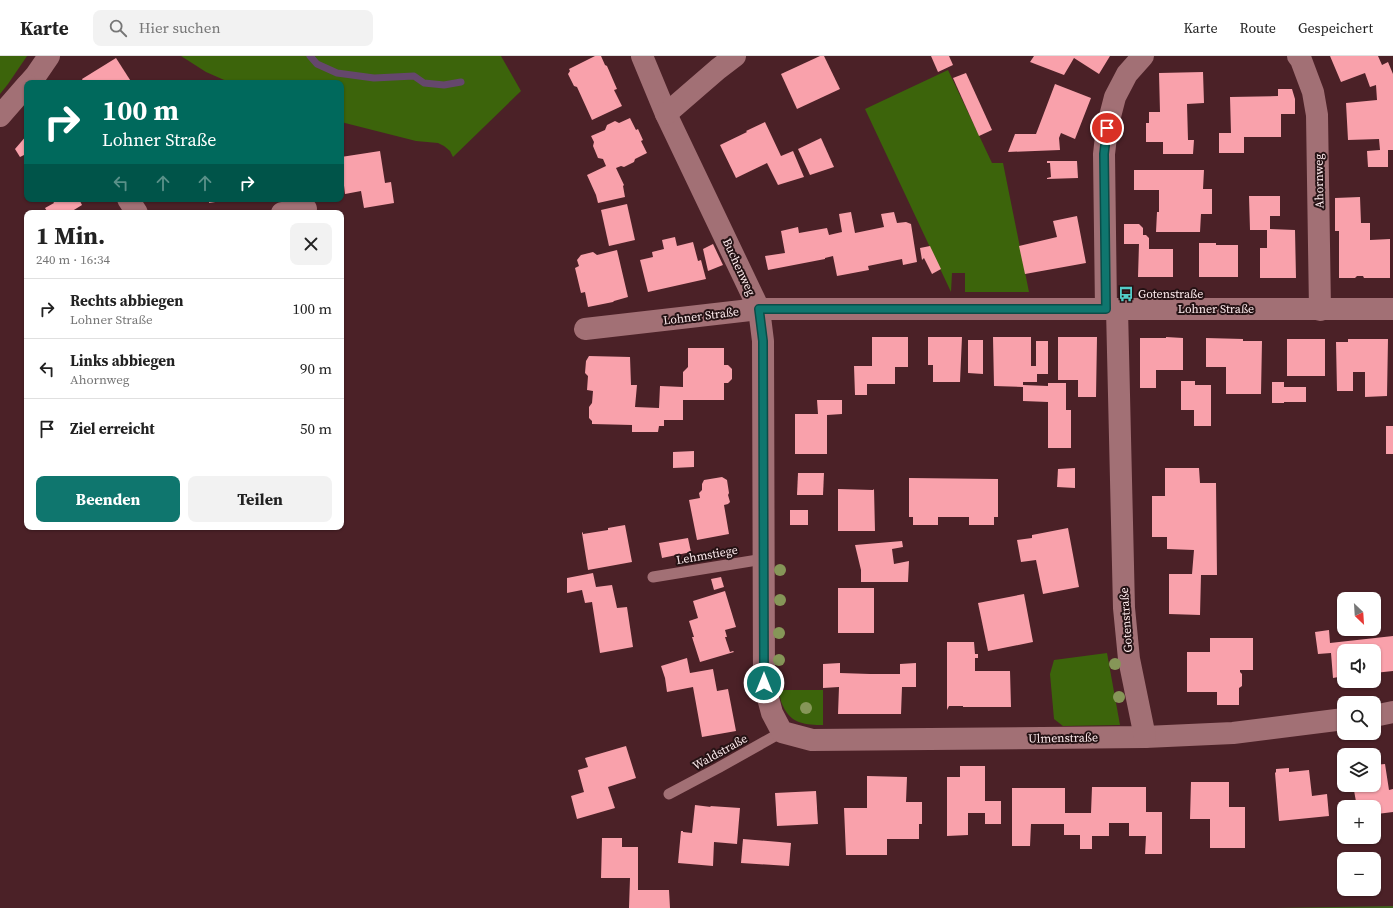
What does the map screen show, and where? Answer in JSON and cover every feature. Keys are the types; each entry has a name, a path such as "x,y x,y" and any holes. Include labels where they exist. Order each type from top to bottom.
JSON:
{"street":[{"path":"32,80 49,56"},
{"name":"Buchenweg","path":"642,56 666,114 759,309 763,341 764,683 772,713 782,732"},
{"path":"666,114 735,56"},
{"path":"1111,309 1104,154 1107,128 1115,97 1127,74 1143,56"},
{"name":"Ahornweg","path":"1298,56 1301,60 1313,92 1317,115 1320,310"},
{"path":"0,116 24,90"},
{"path":"300,210 306,209"},
{"name":"Lohner Straße","path":"585,329 759,309 1393,309"},
{"name":"Gotenstraße","path":"1111,309 1124,608 1129,659 1145,737"},
{"path":"1381,715 1393,712"},
{"name":"Ulmenstraße","path":"782,732 812,740 1145,737 1233,733 1337,720"}],"lane":[{"name":"Lehmstiege","path":"653,577 764,559"},
{"name":"Waldstraße","path":"670,794 782,732"}],"green space":[{"path":"0,56 27,56 0,94"},
{"path":"181,56 501,56 521,91 453,157 450,151 438,143 416,141 344,123 344,80 224,80 206,72"},
{"path":"948,70 992,163 1003,163 1029,292 965,292 965,273 952,273 951,292 865,109"},
{"path":"1107,653 1120,725 1063,726 1054,719 1050,674 1054,660"},
{"path":"779,690 823,690 823,725 805,724 790,717 782,704"},
{"path":"1393,906 1393,908 1274,908"}],"building":[{"path":"595,56 601,56 605,65 607,66 617,89 614,90 622,106 592,120 577,87 574,86 568,74 570,71 569,69"},
{"path":"820,56 824,56 840,89 797,109 781,74"},
{"path":"931,56 949,56 953,65 938,72"},
{"path":"1034,56 1110,56 1099,74 1074,58 1064,75 1030,62"},
{"path":"1330,56 1378,56 1382,65 1388,62 1393,74 1393,150 1388,150 1388,167 1368,167 1367,151 1380,150 1379,139 1348,140 1346,103 1377,100 1376,85 1370,87 1365,73 1341,82"},
{"path":"116,58 130,80 82,80"},
{"path":"1203,72 1204,103 1187,104 1188,140 1194,140 1193,154 1163,154 1163,142 1146,142 1146,123 1149,123 1149,112 1160,112 1159,73"},
{"path":"966,73 992,130 979,136 953,78"},
{"path":"1055,84 1091,98 1075,139 1061,133 1059,138 1060,150 1008,152 1015,134 1036,134"},
{"path":"1278,89 1292,89 1295,99 1295,114 1281,114 1281,137 1244,137 1244,153 1219,153 1219,133 1231,133 1230,97 1278,96"},
{"path":"630,118 636,130 638,129 643,140 641,141 647,153 624,167 621,166 616,168 624,185 625,197 598,203 587,175 606,166 603,159 598,158 591,136 605,130 607,125 615,121 619,123"},
{"path":"765,122 781,156 793,151 804,177 778,185 767,163 736,178 720,145"},
{"path":"24,138 24,155 20,157 15,149"},
{"path":"821,138 834,167 810,175 798,149"},
{"path":"380,151 385,183 391,182 394,203 364,208 361,191 345,194 344,157"},
{"path":"1047,161 1077,161 1078,178 1047,179 1051,177 1050,163 1047,163"},
{"path":"1134,170 1204,170 1203,189 1212,189 1212,214 1201,214 1200,232 1156,232 1157,212 1159,212 1159,190 1134,190"},
{"path":"1249,196 1280,196 1280,216 1270,216 1270,229 1295,230 1296,278 1260,278 1260,248 1267,248 1267,230 1250,230"},
{"path":"1360,197 1361,223 1370,223 1370,240 1390,239 1390,278 1364,278 1363,276 1357,276 1355,278 1339,278 1339,231 1335,231 1335,198"},
{"path":"80,202 82,205 74,210 46,210 45,208 54,203"},
{"path":"627,204 635,240 609,246 601,210"},
{"path":"851,212 855,233 884,227 881,214 894,212 897,223 906,222 911,224 917,262 903,265 902,259 868,266 869,270 837,276 833,256 825,259 768,270 765,256 785,253 781,231 798,227 799,233 827,228 829,235 842,232 839,214"},
{"path":"1077,216 1086,263 1025,274 1019,246 1057,237 1053,221"},
{"path":"1124,224 1139,224 1143,228 1143,235 1146,235 1149,238 1149,249 1173,249 1173,277 1138,277 1139,244 1124,244"},
{"path":"675,237 677,246 693,242 698,261 701,260 706,279 648,292 640,260 653,257 652,252 664,249 662,240"},
{"path":"1199,243 1238,245 1238,277 1199,277"},
{"path":"713,244 723,265 708,271 703,249"},
{"path":"930,246 941,269 932,274 924,258 922,260 920,248"},
{"path":"617,250 628,297 613,302 588,307 585,292 581,293 575,268 579,266 577,260 581,255 593,252 597,255"},
{"path":"872,337 908,337 908,367 895,367 895,384 867,384 867,395 855,395 854,366 872,366"},
{"path":"928,337 962,337 960,382 933,382 933,365 928,365"},
{"path":"993,337 1031,337 1031,366 1036,366 1036,341 1048,341 1048,374 1037,374 1037,382 1023,382 1023,385 1048,386 1048,383 1066,383 1066,410 1071,410 1071,448 1048,448 1048,402 1023,401 1023,387 994,386"},
{"path":"1058,337 1097,337 1096,397 1078,397 1078,380 1058,380"},
{"path":"1140,338 1183,338 1183,370 1156,370 1156,388 1140,388"},
{"path":"1206,338 1262,341 1261,394 1226,394 1226,367 1206,367"},
{"path":"1287,339 1325,339 1325,376 1287,376"},
{"path":"1348,339 1388,339 1387,396 1365,397 1365,372 1353,372 1353,391 1337,391 1336,342 1348,342"},
{"path":"968,340 983,340 983,374 968,373"},
{"path":"688,348 724,348 724,365 728,365 732,369 732,379 728,383 724,383 724,400 683,400 683,420 664,420 664,426 659,426 658,432 632,432 632,425 592,424 592,421 589,418 589,407 592,403 593,391 587,390 588,376 585,373 586,361 589,356 630,357 631,385 637,385 635,407 659,408 660,386 683,387 683,372 688,367"},
{"path":"1181,381 1195,381 1195,385 1211,385 1211,426 1194,426 1194,410 1181,410"},
{"path":"1272,382 1284,382 1284,387 1306,387 1306,402 1272,403"},
{"path":"817,400 842,400 842,414 827,415 827,454 795,454 795,414 818,414"},
{"path":"1386,426 1393,426 1393,454 1386,454"},
{"path":"694,451 694,467 673,468 673,452"},
{"path":"1075,468 1075,488 1057,487 1058,469"},
{"path":"1165,468 1199,468 1200,483 1216,483 1217,575 1201,575 1200,615 1169,614 1169,574 1192,574 1194,550 1167,549 1167,537 1152,537 1152,496 1165,496"},
{"path":"798,473 824,473 823,495 797,495"},
{"path":"722,477 727,480 729,493 728,495 730,502 724,505 729,534 697,540 689,500 700,498 699,493 702,490 704,480"},
{"path":"909,478 998,479 998,517 994,517 994,525 969,525 969,517 938,517 938,525 913,525 913,517 909,517"},
{"path":"838,489 874,489 875,531 838,531"},
{"path":"790,510 808,510 808,525 790,525"},
{"path":"625,525 632,562 588,570 582,533 608,530 608,528"},
{"path":"1068,528 1079,587 1043,594 1036,560 1021,562 1017,540 1032,538 1032,535"},
{"path":"688,538 691,552 662,558 659,543"},
{"path":"902,541 903,547 892,549 894,564 909,561 908,582 861,582 861,570 855,545"},
{"path":"593,573 596,587 612,585 617,608 627,607 633,647 600,653 592,602 585,603 582,590 567,593 567,578"},
{"path":"721,577 724,587 714,590 711,579"},
{"path":"838,588 874,588 874,633 838,633"},
{"path":"725,591 736,627 725,630 727,637 725,637 730,652 734,652 700,662 692,637 694,637 689,621 698,618 693,601"},
{"path":"1024,594 1033,642 988,651 978,603"},
{"path":"1329,630 1330,643 1393,636 1393,671 1381,672 1381,644 1337,644 1337,677 1333,678 1331,653 1318,654 1315,632"},
{"path":"1210,638 1253,638 1253,670 1240,670 1242,674 1242,686 1239,688 1239,705 1217,705 1217,692 1187,692 1187,652 1210,652"},
{"path":"947,642 974,642 975,654 978,654 978,658 975,658 975,671 1010,671 1011,707 949,706 947,710"},
{"path":"687,658 690,673 713,669 717,691 728,689 736,731 702,737 693,687 667,692 661,666"},
{"path":"840,663 840,673 900,674 900,664 916,663 916,687 902,687 901,714 838,714 839,687 823,688 823,664"},
{"path":"626,746 636,778 608,787 615,808 577,819 571,796 584,792 578,770 588,767 585,758"},
{"path":"1381,764 1385,764 1389,790 1393,789 1393,812 1381,814 1381,800 1356,800 1354,792 1381,792"},
{"path":"960,766 985,766 985,801 1001,801 1001,824 985,824 985,813 968,813 968,835 947,836 947,777 960,777"},
{"path":"1289,768 1289,772 1309,770 1312,796 1327,794 1329,816 1279,821 1275,773 1276,769"},
{"path":"867,776 907,777 906,802 922,802 922,824 919,824 919,839 887,839 887,855 846,855 844,808 867,808"},
{"path":"1191,782 1229,782 1229,807 1245,807 1245,848 1210,848 1210,819 1190,819"},
{"path":"1092,787 1146,787 1146,812 1162,812 1162,854 1145,854 1146,836 1129,836 1129,823 1109,823 1109,836 1092,836 1092,849 1080,849 1080,835 1064,835 1064,824 1031,824 1030,846 1012,846 1012,788 1065,788 1065,813 1091,813"},
{"path":"816,791 818,824 777,826 775,793"},
{"path":"695,805 740,808 737,844 714,842 713,866 678,863 681,831 692,833"},
{"path":"602,838 622,838 622,847 638,847 638,890 669,890 670,908 629,908 630,878 601,878"},
{"path":"743,839 791,843 789,866 741,863"}],"waterway":[{"path":"310,56 317,64 337,73 374,78 414,76 424,83 444,85 461,82"}],"place":[{"name":"Gotenstraße","path":"1126,294"}],"route":[{"path":"764,683 763,341 759,309 1106,309 1104,154 1107,128"}]}
